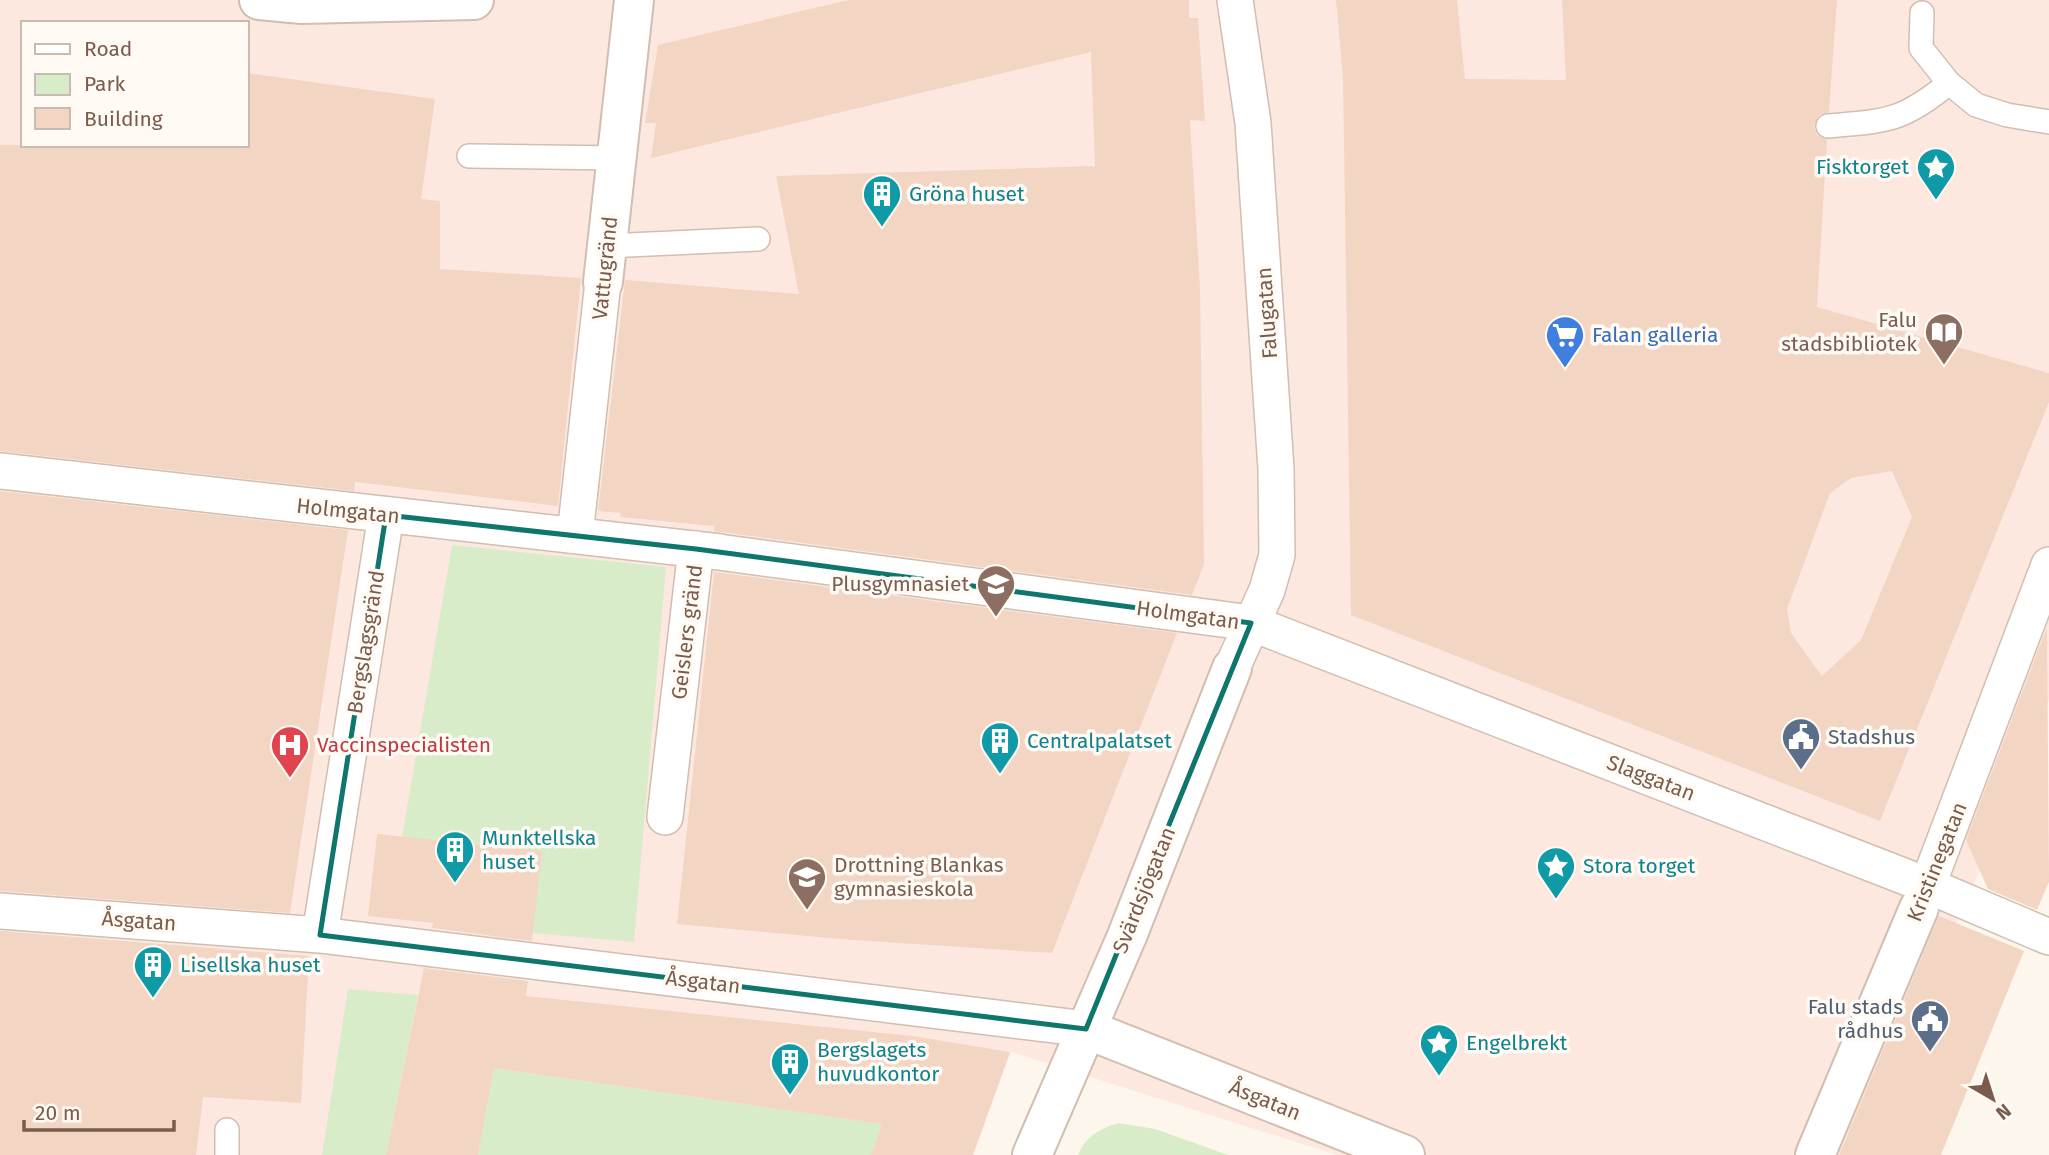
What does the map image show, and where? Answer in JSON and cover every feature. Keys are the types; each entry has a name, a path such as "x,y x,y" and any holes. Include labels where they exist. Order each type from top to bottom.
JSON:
{"street":[{"path":"259,0 302,4 474,0"},
{"name":"Vattugränd","path":"575,535 634,0"},
{"name":"Falugatan","path":"1235,0 1253,123 1276,469 1277,555 1268,590 1251,623"},
{"name":"Holmgatan","path":"0,471 696,549 1251,623"},
{"name":"Bergslagsgränd","path":"320,935 386,515"},
{"name":"Geislers gränd","path":"696,549 694,572 666,817 667,804 696,549"},
{"name":"Kristinegatan","path":"1815,1155 1924,897 2049,565"},
{"name":"Svärdsjögatan","path":"1032,1155 1079,1028 1127,936 1251,623"},
{"name":"Slaggatan","path":"1251,623 1924,897 2049,937"},
{"name":"Åsgatan","path":"0,911 320,935 1079,1028 1405,1155"}],"lane":[{"path":"1923,13 1922,48 1949,83 1976,104 2007,115 2049,122"},
{"path":"1828,126 1884,122 1907,114 1949,83"},
{"path":"469,156 618,158"},
{"path":"605,264 758,239"},
{"path":"227,1130 227,1155"}],"highlighted area":[{"path":"386,515 696,549 1251,623 1086,1029 320,935"}],"shaded area":[{"path":"0,0 2049,0 2049,700 1981,868 1851,1155 1337,1155 1011,1052 973,1155 0,1155"}],"green space":[{"path":"452,545 666,567 634,942 533,933 402,837"},
{"path":"348,989 418,995 386,1155 322,1155"},
{"path":"494,1068 882,1124 871,1155 478,1155"},
{"path":"1118,1123 1155,1129 1228,1155 1078,1155 1094,1134"}],"building":[{"path":"848,0 1189,0 1189,18 1198,18 1205,121 1190,120 1200,287 1204,564 1192,595 714,531 714,526 620,517 621,513 598,511 625,280 799,294 776,176 1095,166 1091,52 651,158 656,123 645,123 658,45"},
{"name":"Falan galleria","path":"1336,0 1457,0 1465,79 1566,80 1562,0 1837,0 1829,112 1819,115 1814,126 1817,135 1827,140 1817,307 2049,373 2049,402 1880,821 1351,615 1343,77","holes":["1892,471 1912,517 1861,640 1822,676 1791,633 1787,609 1830,493 1851,478"]},
{"path":"248,73 435,99 421,199 440,201 440,269 581,278 558,506 355,482 354,491 0,451 0,145 248,147"},
{"path":"0,491 348,530 290,913 0,891"},
{"path":"714,572 1177,633 1052,953 839,939 677,924"},
{"path":"2047,627 2049,882 2037,910 1988,889 1966,840"},
{"name":"Munktellska huset","path":"377,834 542,851 532,941 432,928 433,923 368,916"},
{"name":"Falu stads rådhus","path":"1939,916 2024,951 1941,1155 1839,1155"},
{"name":"Lisellska huset","path":"0,931 309,956 301,1103 203,1097 196,1155 0,1155"},
{"name":"Bergslagets huvudkontor","path":"424,968 528,981 526,996 912,1036 1010,1052 973,1155 871,1155 882,1124 494,1068 478,1155 386,1155"}],"place":[{"name":"Fisktorget","path":"1936,201"},
{"name":"Gröna huset","path":"882,228"},
{"name":"Falu stadsbibliotek","path":"1944,366"},
{"name":"Falan galleria","path":"1565,369"},
{"name":"Plusgymnasiet","path":"996,618"},
{"name":"Stadshus","path":"1801,771"},
{"name":"Centralpalatset","path":"1000,775"},
{"name":"Vaccinspecialisten","path":"290,779"},
{"name":"Munktellska huset","path":"455,884"},
{"name":"Stora torget","path":"1556,900"},
{"name":"Drottning Blankas gymnasieskola","path":"807,911"},
{"name":"Lisellska huset","path":"153,999"},
{"name":"Falu stads rådhus","path":"1930,1053"},
{"name":"Engelbrekt","path":"1439,1077"},
{"name":"Bergslagets huvudkontor","path":"790,1096"}]}
